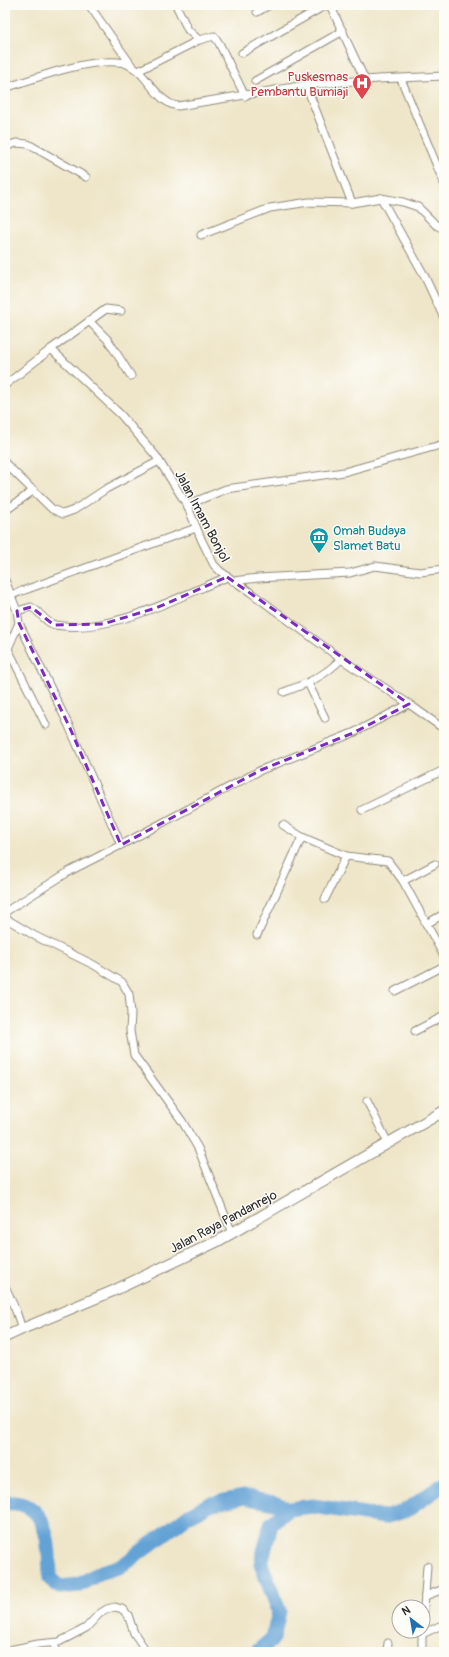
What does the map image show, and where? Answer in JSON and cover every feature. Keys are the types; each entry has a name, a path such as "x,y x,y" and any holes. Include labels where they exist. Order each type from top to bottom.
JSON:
{"main road":[{"name":"Jalan Raya Pandanrejo","path":"5,1337 113,1291 214,1243 444,1111"}],"street":[{"path":"89,5 135,69 170,105 174,106 184,106 306,85 444,76"},
{"path":"176,5 188,30 199,40"},
{"path":"257,12 269,5"},
{"path":"242,53 326,5"},
{"path":"330,5 366,80"},
{"path":"255,80 343,31"},
{"path":"5,88 36,78 98,63 120,62 135,69 208,36 216,37 245,96"},
{"path":"401,79 444,183"},
{"path":"306,85 352,203"},
{"path":"5,147 21,143 28,144 86,177"},
{"path":"381,198 424,275 444,318"},
{"path":"201,235 270,208 309,202 352,203 381,198 418,207 436,225 444,229"},
{"path":"5,385 106,309 121,311"},
{"path":"88,322 108,340 131,376"},
{"name":"Jalan Imam Bonjol","path":"51,349 121,415 159,461 187,504 196,528 214,565 230,579 341,659 444,729"},
{"path":"187,504 226,489 344,472 444,444"},
{"path":"5,463 58,512 63,514 69,513 106,489 159,461"},
{"path":"5,511 34,490"},
{"path":"11,595 196,528"},
{"path":"17,611 31,607 38,610 43,617 54,624 76,626 103,624 156,608 230,579 350,573 375,566 420,572 444,569"},
{"path":"5,580 17,611 19,623 69,726 121,845"},
{"path":"19,623 6,652 46,725"},
{"path":"284,692 308,683 327,673 341,659"},
{"path":"308,683 326,718"},
{"path":"5,912 70,871 261,770 352,733 409,704"},
{"path":"362,810 444,770"},
{"path":"283,825 302,837 346,856 388,861 403,881 444,956"},
{"path":"257,935 302,837"},
{"path":"325,899 346,856"},
{"path":"403,881 435,864"},
{"path":"426,924 444,914"},
{"path":"5,918 35,936 94,965 122,982 129,994 131,1013 130,1032 134,1055 178,1115 198,1148 232,1233"},
{"path":"395,991 444,966"},
{"path":"414,1032 444,1016"},
{"path":"367,1101 388,1142"},
{"path":"5,1286 16,1310 22,1329"},
{"path":"425,1599 427,1566"},
{"path":"425,1596 444,1589"},
{"path":"10,1651 38,1644 59,1642 86,1628 99,1614 107,1609 115,1607 122,1609 128,1615 134,1633 147,1652"},
{"path":"431,1629 444,1624"},
{"path":"422,1639 422,1652"},
{"path":"53,1643 57,1652"},
{"path":"387,1652 388,1643"}],"highlighted area":[{"path":"227,577 409,704 353,733 261,770 121,845 69,726 19,623 17,611 31,607 54,625 103,624 156,608"}],"waterway":[{"path":"257,1652 273,1638 279,1611 261,1564 271,1524 289,1509 313,1506 384,1517 407,1510 444,1484"},
{"path":"5,1503 20,1504 31,1509 39,1517 47,1540 50,1579 60,1587 79,1585 101,1572 122,1566 189,1515 210,1504 243,1497 274,1503 289,1509"}],"place":[{"name":"Puskesmas Pembantu Bumiaji","path":"362,100"},
{"name":"Omah Budaya Slamet Batu","path":"319,554"}]}
